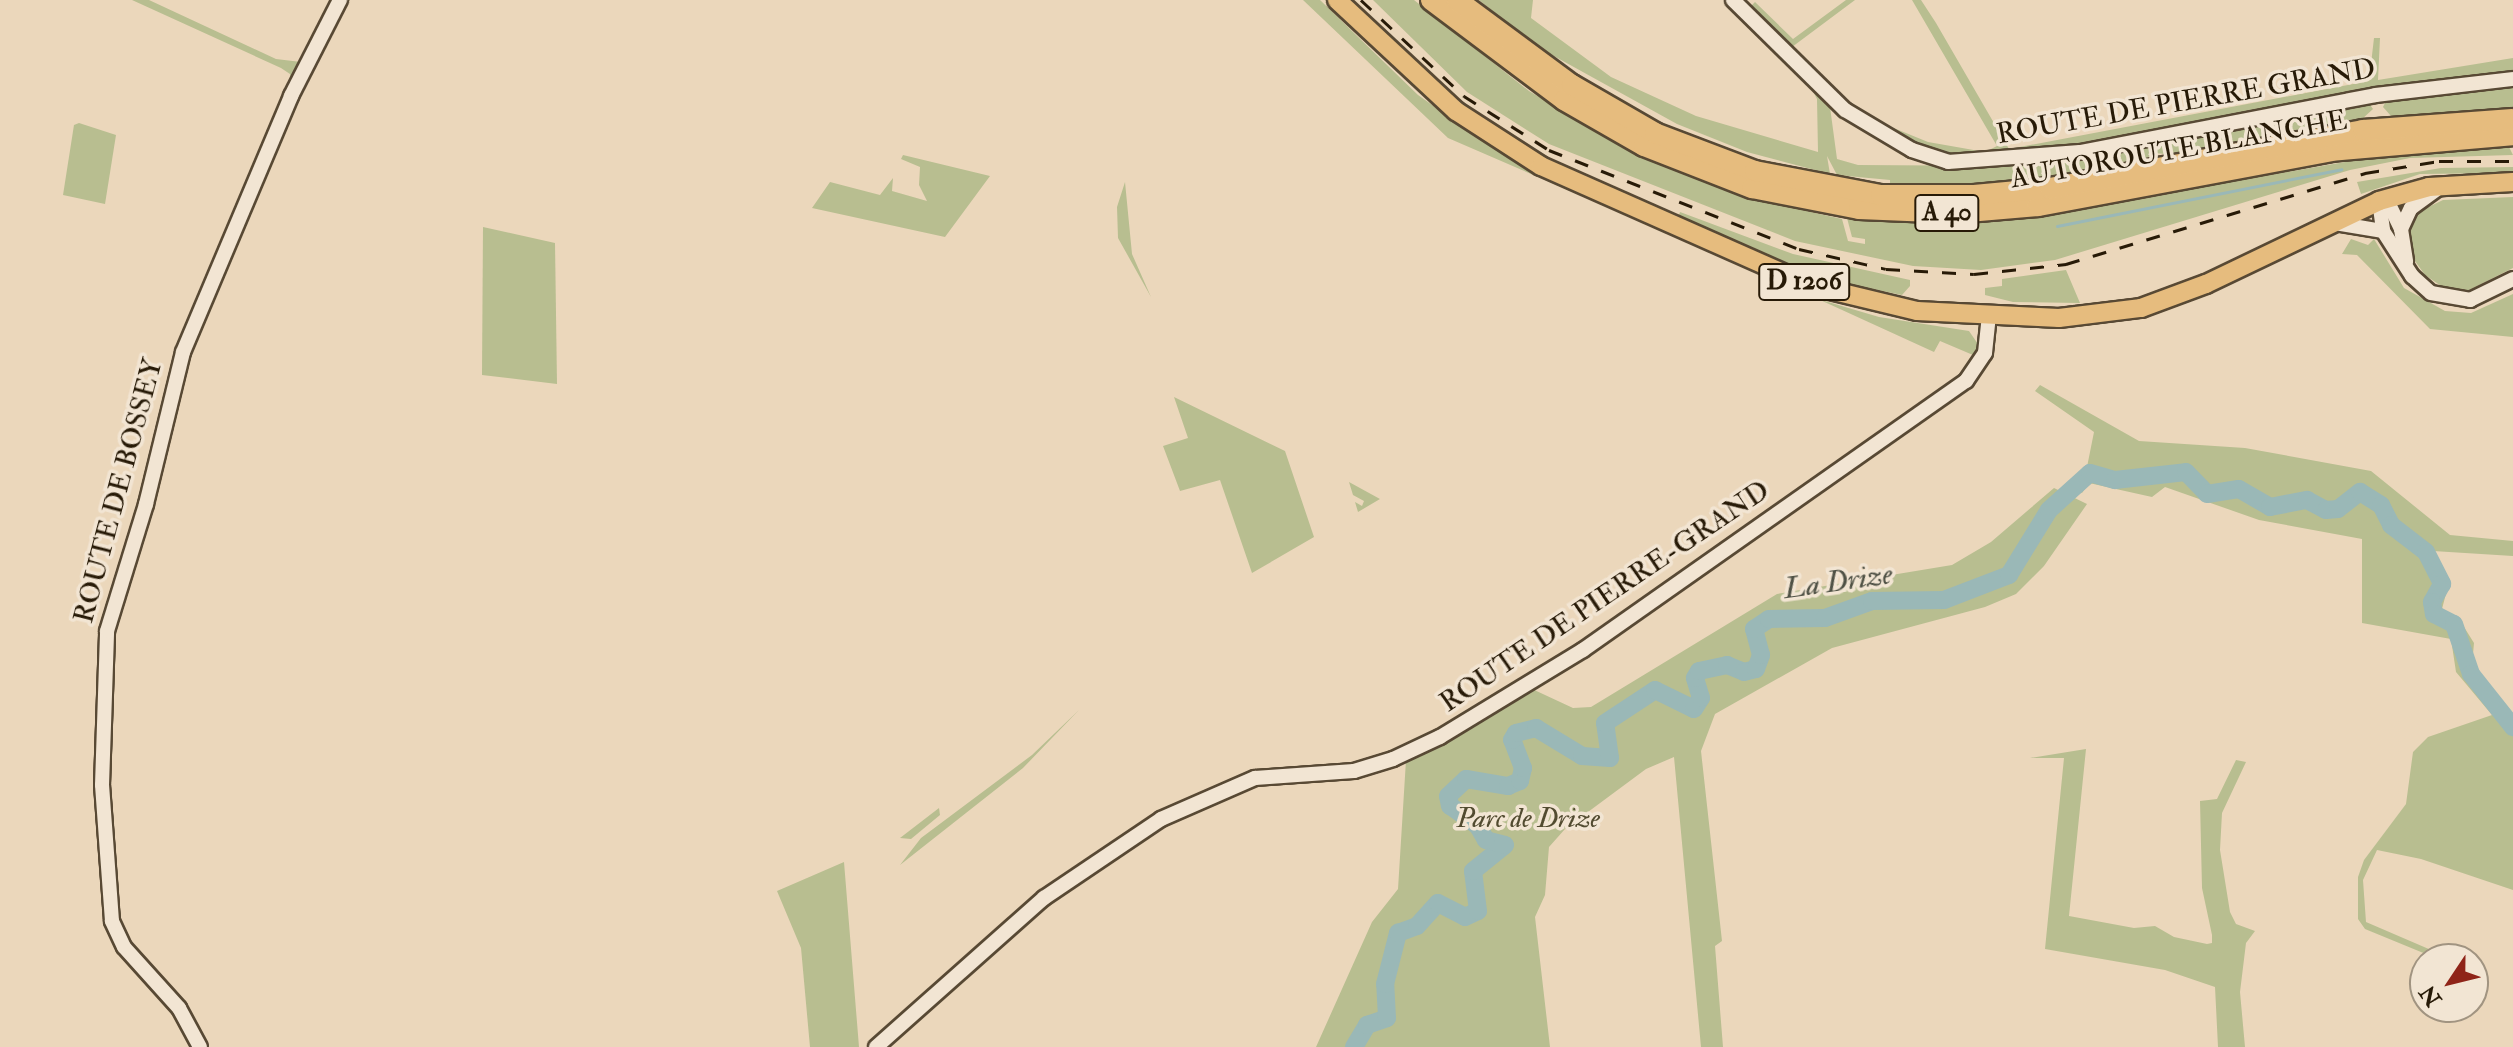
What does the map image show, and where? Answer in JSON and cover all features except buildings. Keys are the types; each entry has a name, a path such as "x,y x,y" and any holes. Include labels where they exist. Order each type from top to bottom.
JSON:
{"highway":[{"name":"AUTOROUTE BLANCHE","path":"1431,0 1564,100 1644,146 1752,188 1859,209 1928,213 2011,209 2331,151 2513,135"},
{"name":"AUTOROUTE BLANCHE","path":"1457,0 1559,77 1655,133 1755,171 1881,195 1974,195 2050,188 2352,131 2513,119"}],"main road":[{"name":"D 1206","path":"1337,0 1456,111 1550,170 1809,285 1905,309 1989,316 2076,318 2141,308 2206,284 2331,222 2383,200 2442,186 2513,182"}],"street":[{"name":"ROUTE DE BOSSEY","path":"200,1047 179,1008 124,947 112,921 102,772 108,624 146,504 183,352 291,96 340,0"},
{"name":"ROUTE DE PIERRE GRAND","path":"1733,0 1845,110 1912,150 1948,162 2080,152 2320,104 2513,79"},
{"path":"2401,229 2411,208 2442,186"},
{"path":"2383,200 2401,229 2408,270"},
{"path":"2383,200 2383,231 2408,270 2426,289 2452,300 2482,297 2513,279"},
{"path":"2331,222 2383,231"},
{"name":"ROUTE DE PIERRE-GRAND","path":"876,1047 1044,898 1161,819 1255,778 1354,771 1393,759 1448,732 1583,650 1966,381 1985,353 1989,316"}],"green space":[{"path":"132,0 149,0 276,59 301,62 290,84 290,74 281,68"},
{"path":"1303,0 1320,0 1418,95 1500,153 1739,264 1448,138"},
{"path":"1373,0 1414,0 1529,91 1631,152 1741,196 1842,219 1848,241 1865,244 1865,239 1852,237 1847,218 1924,224 2016,219 2391,154 2509,147 2513,155 2410,158 2350,170 2055,260 1981,270 1913,266 1795,241 1549,144 1467,92"},
{"path":"1479,0 1533,0 1531,18 1611,77 1696,116 1818,152 1817,99 1808,82 1830,107 1837,159 1858,165 2016,166 2368,102 2373,109 2361,120 2175,155 2155,153 2140,162 2077,173 1970,185 1890,186 1890,180 1837,175 1827,156 1830,174 1747,152 1677,124 1534,45"},
{"path":"1846,0 1855,0 1792,47 1839,96 1874,120 1928,142 1985,152 1997,146 1912,0 1921,0 1936,23 2009,149 2369,81 2374,38 2380,38 2378,80 2513,58 2513,71 2405,85 2059,151 1955,157 1924,149 1848,106 1750,7 1755,2 1793,39"},
{"path":"2513,86 2513,109 2391,116 2383,107 2387,99"},
{"path":"79,123 116,135 105,204 63,195 74,125"},
{"path":"903,155 990,176 945,237 812,208 830,182 880,195 893,178 892,191 927,201 919,185 920,167 901,159"},
{"path":"2513,167 2513,173 2420,174 2361,194 2357,182 2441,168"},
{"path":"1125,182 1132,254 1151,297 1118,238 1117,207"},
{"path":"2513,197 2513,268 2465,292 2447,290 2425,275 2415,261 2408,231 2414,214 2443,200"},
{"path":"1680,212 1793,254 1910,280 1910,286 1902,295 1814,277 1678,218"},
{"path":"483,227 555,243 557,384 482,375"},
{"path":"2351,239 2368,245 2374,239 2404,288 2445,311 2471,313 2513,294 2513,337 2430,329 2357,255 2342,254"},
{"path":"2066,270 2080,303 2013,302 1985,295 1985,288 2002,286 2002,279"},
{"path":"1818,299 1879,317 1969,331 1980,347 1973,355 1940,341 1934,352"},
{"path":"2040,385 2139,441 2245,448 2371,471 2450,535 2513,541 2513,556 2433,551 2449,582 2442,609 2464,627 2474,643 2472,665 2477,677 2513,722 2513,890 2421,859 2377,850 2363,880 2366,922 2415,943 2409,943 2409,947 2365,929 2358,919 2358,877 2364,860 2406,804 2413,752 2428,737 2492,715 2456,672 2451,639 2362,623 2362,539 2259,520 2165,487 2152,497 2089,483 2082,493 2070,486 2087,467 2094,432 2035,391"},
{"path":"1174,397 1285,451 1314,537 1252,573 1220,480 1180,491 1163,446 1188,438"},
{"path":"1349,482 1380,499 1358,512 1355,502 1362,506 1364,501 1353,495"},
{"name":"Parc de Drize","path":"2054,488 2087,504 2044,566 2016,594 1985,607 1832,648 1715,714 1701,751 1722,941 1715,946 1723,1047 1701,1047 1674,757 1646,769 1565,829 1549,847 1545,895 1535,917 1550,1047 1316,1047 1372,922 1398,889 1406,760 1452,740 1530,688 1573,708 1591,707 1777,594 1952,565 1991,542"},
{"path":"1079,710 1023,768 900,865 921,838 1032,755"},
{"path":"2086,749 2069,916 2134,928 2155,926 2174,937 2207,944 2212,943 2212,935 2202,888 2200,801 2217,799 2236,760 2246,762 2222,813 2220,850 2230,912 2236,924 2255,931 2246,943 2240,992 2245,1047 2218,1047 2215,987 2165,970 2045,949 2064,758 2030,758"},
{"path":"939,808 940,815 911,839 900,838"},
{"path":"844,862 859,1047 810,1047 801,948 777,891"}],"waterway":[{"path":"2057,226 2341,169"},
{"name":"La Drize","path":"1354,1047 1367,1025 1387,1018 1385,984 1398,933 1417,926 1438,903 1465,917 1478,911 1473,871 1505,845 1486,840 1478,826 1450,806 1448,796 1466,779 1508,786 1520,781 1523,768 1512,740 1516,733 1536,728 1582,756 1610,758 1605,723 1655,690 1694,709 1701,698 1695,678 1699,671 1727,665 1744,672 1756,669 1761,655 1754,629 1769,619 1825,618 1872,601 1944,600 2009,575 2049,510 2090,473 2115,480 2186,472 2207,494 2239,489 2270,507 2307,500 2326,510 2338,509 2360,492 2381,505 2391,525 2426,552 2442,584 2432,602 2434,614 2454,624 2471,674 2513,727"}],"railway":[{"path":"1361,0 1464,96 1549,150 1799,249 1886,269 1974,274 2066,264 2365,173 2439,161 2513,161"}]}
